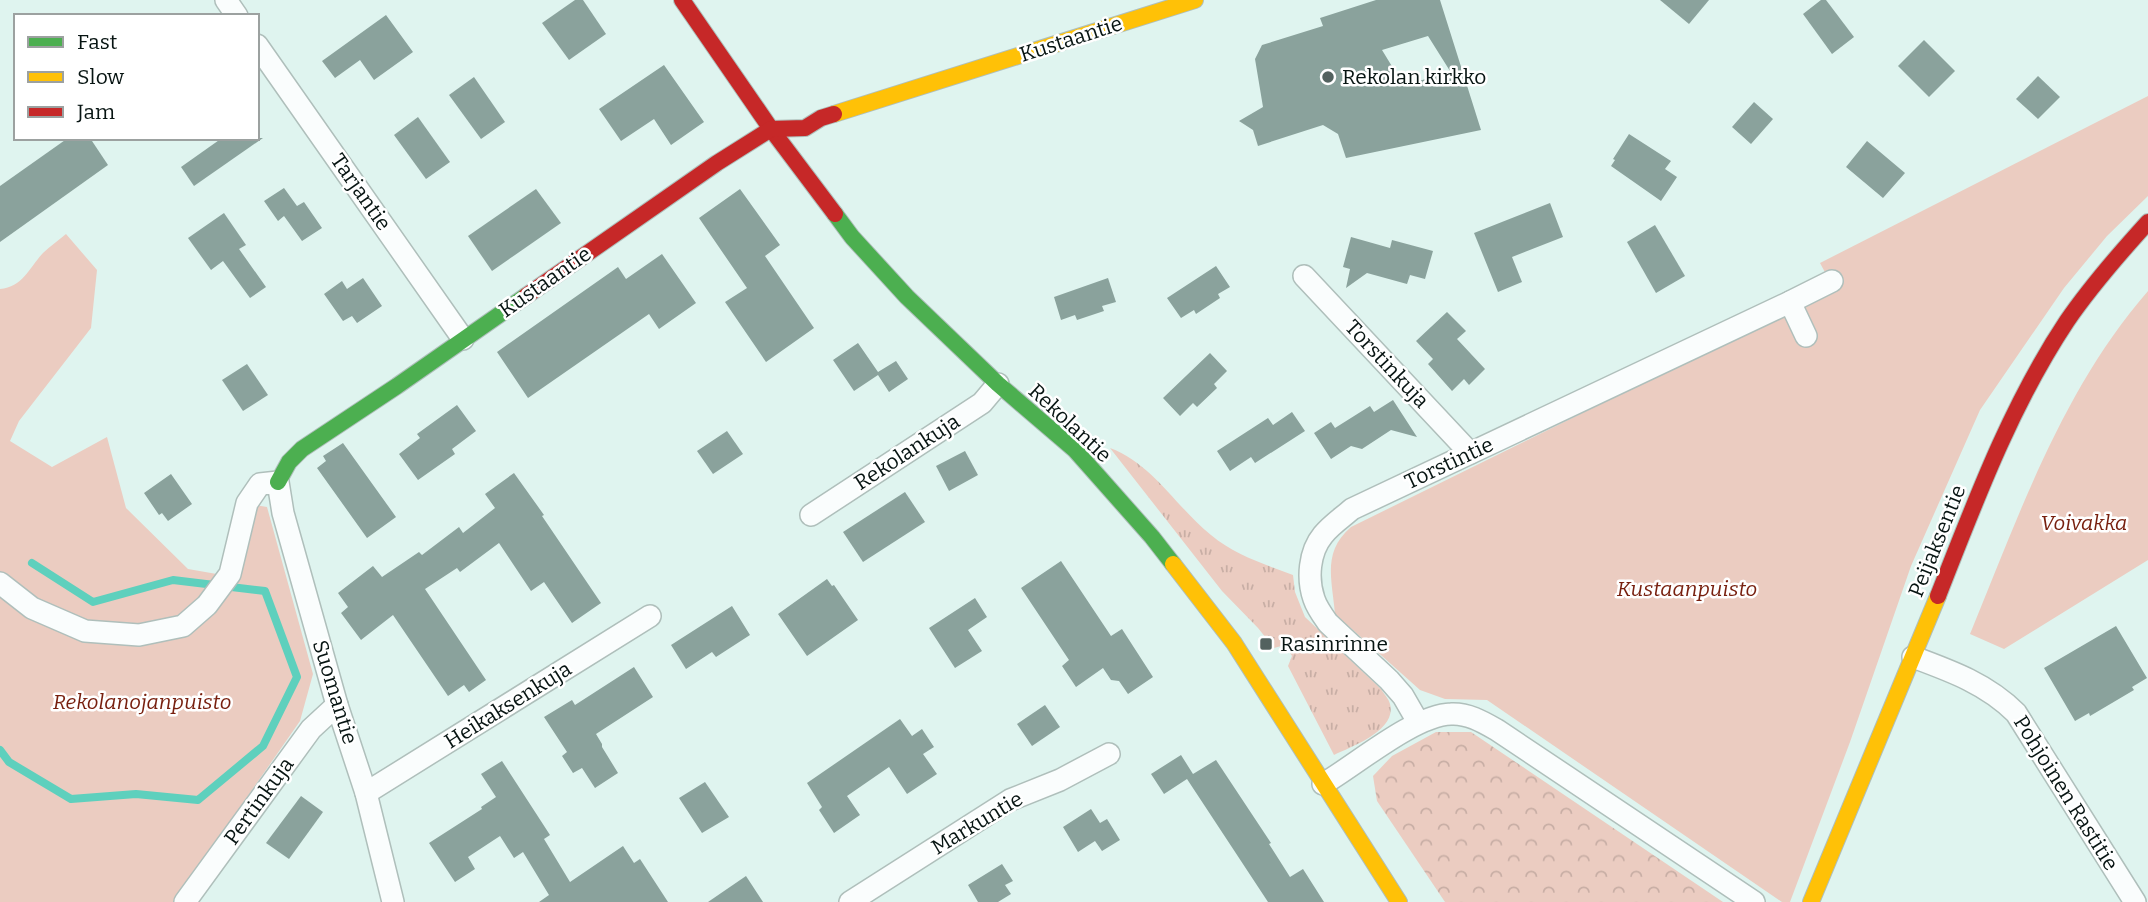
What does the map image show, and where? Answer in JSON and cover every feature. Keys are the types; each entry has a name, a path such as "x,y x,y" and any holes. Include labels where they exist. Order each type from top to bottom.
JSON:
{"main road":[{"name":"Rekolantie","path":"682,0 771,129 852,237 908,297 998,384 1074,450 1152,537 1234,643 1399,902"},
{"name":"Kustaantie","path":"278,482 289,462 302,449 732,152 771,129 805,128 821,118 1195,0"},
{"name":"Peijaksentie","path":"1811,902 1974,502 2019,409 2060,334 2109,264 2148,222"}],"street":[{"name":"Tarjantie","path":"259,48 463,339"},
{"name":"Torstinkuja","path":"1304,276 1470,453"},
{"name":"Torstintie","path":"1418,722 1403,696 1328,623 1313,598 1310,569 1314,551 1322,536 1352,509 1832,281"},
{"path":"1790,303 1807,336"},
{"name":"Rekolankuja","path":"811,515 982,402 998,384"},
{"name":"Kustaantie","path":"0,583 32,608 85,632 139,635 183,626 207,606 230,574 247,503 260,484 278,482"},
{"name":"Suomantie","path":"278,482 283,513 337,705 366,793 393,902"},
{"name":"Heikaksenkuja","path":"366,793 650,615"},
{"name":"Pohjoinen Rastitie","path":"1913,657 1981,685 2001,698 2016,713 2135,902"},
{"name":"Pertinkuja","path":"185,902 312,729 337,705"},
{"path":"1323,784 1418,722 1451,714 1476,718 1754,902"},
{"name":"Markuntie","path":"850,902 1010,800 1060,780 1109,754"}],"green space":[{"name":"Kustaanpuisto","path":"2148,96 2148,196 2107,236 2064,288 1980,410 1911,566 1850,742 1790,902 1782,902 1487,700 1445,699 1420,690 1335,614 1331,578 1332,556 1342,536 1351,527 1834,289 1820,263"},
{"name":"Rekolanojanpuisto","path":"66,234 97,270 91,328 19,421 10,441 52,467 107,437 126,508 188,569 234,577 255,505 267,507 313,674 300,721 174,902 0,902 0,289 20,281 43,253"},
{"name":"Voivakka","path":"2148,291 2148,560 2004,649 1970,634 2025,499 2067,412 2118,329"},
{"path":"1110,448 1139,464 1152,475 1198,524 1220,542 1250,558 1293,575 1295,592 1305,617 1381,689 1389,700 1390,713 1387,722 1380,729 1362,742 1334,755 1288,666 1292,656 1285,645 1274,648 1222,591"},
{"path":"1436,732 1471,732 1723,902 1445,902 1377,801 1373,776 1392,756"}],"building":[{"path":"575,0 583,0 606,34 569,60 542,23"},
{"name":"Rekolan kirkko","path":"1376,0 1440,0 1481,130 1346,158 1338,134 1323,125 1258,146 1253,130 1239,121 1263,107 1255,59 1262,45 1323,26 1320,18","holes":["1428,36 1450,71 1404,86 1382,50"]},
{"path":"1660,0 1709,0 1689,24"},
{"path":"1821,0 1826,0 1854,37 1832,54 1803,14"},
{"path":"386,15 413,52 374,80 360,60 335,78 322,61"},
{"path":"1924,40 1955,71 1929,97 1898,66"},
{"path":"664,65 704,122 671,145 654,119 621,141 599,109"},
{"path":"2038,76 2060,97 2038,119 2016,99"},
{"path":"474,77 505,122 481,139 449,95"},
{"path":"1754,102 1773,119 1751,144 1732,127"},
{"path":"418,117 450,162 426,179 394,135"},
{"path":"1629,134 1671,161 1665,169 1677,177 1661,201 1611,166"},
{"path":"263,138 194,186 181,167 219,140"},
{"path":"65,140 91,140 108,165 0,242 0,186"},
{"path":"1867,141 1905,173 1883,198 1846,167"},
{"path":"284,188 297,206 304,202 322,228 302,241 284,216 278,221 264,201"},
{"path":"536,189 561,223 492,271 468,236"},
{"path":"740,189 780,245 765,256 814,328 766,362 725,302 747,288 699,218"},
{"path":"1550,203 1563,237 1512,257 1522,282 1498,292 1474,233"},
{"path":"224,213 246,245 239,249 266,287 250,298 223,261 211,270 188,238"},
{"path":"1655,225 1685,276 1656,293 1627,242"},
{"path":"1351,237 1390,248 1392,240 1433,251 1425,279 1410,275 1407,284 1367,273 1346,288 1350,269 1343,267"},
{"path":"662,254 696,303 659,329 649,314 528,398 497,352 618,267 626,279"},
{"path":"1216,266 1230,287 1218,294 1220,298 1196,314 1194,310 1181,318 1167,298"},
{"path":"363,278 382,306 357,323 352,316 343,321 324,294 342,281 347,289"},
{"path":"1108,278 1116,302 1102,306 1104,311 1077,320 1075,315 1061,320 1054,297"},
{"path":"1447,312 1466,331 1457,339 1485,369 1469,385 1464,379 1452,391 1428,364 1433,359 1416,341"},
{"path":"858,343 878,372 896,361 908,379 889,392 878,375 854,391 833,360"},
{"path":"1210,353 1227,371 1214,384 1217,388 1197,407 1193,403 1180,416 1163,398"},
{"path":"247,364 268,395 243,411 222,380"},
{"path":"1393,400 1417,437 1391,430 1362,449 1351,446 1331,459 1314,433 1331,422 1335,428 1370,406 1374,412"},
{"path":"457,405 476,431 452,449 455,454 418,480 399,454 420,438 417,434"},
{"path":"1292,412 1305,431 1255,463 1251,457 1230,471 1217,451 1268,418 1273,425"},
{"path":"727,431 743,454 713,474 697,451"},
{"path":"343,443 396,517 367,538 317,468 326,461 323,456"},
{"path":"965,451 978,475 949,491 936,466"},
{"path":"514,473 601,603 572,623 544,582 531,591 499,543 460,572 457,568 425,589 486,680 469,692 464,685 448,696 393,615 361,640 341,613 348,607 338,593 373,566 382,577 419,552 422,555 459,527 463,533 495,508 485,494"},
{"path":"171,474 192,504 168,521 162,513 159,515 144,493"},
{"path":"905,492 925,522 863,562 843,532"},
{"path":"1061,561 1111,636 1122,629 1153,677 1128,694 1119,681 1111,680 1103,668 1076,687 1062,666 1069,660 1021,588"},
{"path":"827,579 858,620 807,656 778,614"},
{"path":"975,598 987,617 968,630 982,651 955,668 929,628"},
{"path":"732,606 750,635 716,657 712,652 686,669 671,645"},
{"path":"2116,626 2147,678 2132,687 2134,690 2090,716 2089,713 2075,721 2044,668"},
{"path":"634,667 653,697 596,734 618,773 595,788 582,768 573,773 562,756 567,752 544,717 572,700 575,705"},
{"path":"1045,705 1060,727 1032,746 1017,724"},
{"path":"900,719 912,736 922,729 934,747 923,754 937,774 907,794 889,767 847,796 860,815 834,833 819,810 822,807 807,783"},
{"path":"1181,755 1193,774 1216,760 1271,843 1269,844 1290,877 1303,869 1324,902 1268,902 1187,779 1164,794 1151,774"},
{"path":"502,761 550,835 544,839 570,882 623,846 634,863 640,859 668,902 539,902 549,895 523,852 514,858 500,836 468,857 475,869 455,882 429,843 496,797 481,774"},
{"path":"705,782 729,817 702,833 679,798"},
{"path":"301,796 323,812 289,859 266,843"},
{"path":"1091,809 1100,823 1107,819 1120,840 1102,851 1095,841 1078,852 1063,827"},
{"path":"1002,864 1013,881 1005,885 1011,894 998,902 978,902 968,885"},
{"path":"746,876 763,902 708,902"}],"waterway":[{"path":"0,750 9,762 71,799 136,794 198,800 263,746 297,677 265,591 173,580 93,602 32,563"}],"traffic: fast":[{"path":"835,214 852,237 907,297 998,384 1075,450 1173,564"},
{"path":"278,482 289,462 302,449 526,296"}],"traffic: slow":[{"path":"834,114 1195,0"},
{"path":"1173,564 1234,643 1399,902"},
{"path":"1811,902 1938,596"}],"traffic: jam":[{"path":"682,0 771,129 835,214"},
{"path":"526,296 717,163 771,129 805,128 834,114"},
{"path":"1938,596 1995,455 2028,386 2086,295 2148,222"}],"place":[{"name":"Rekolan kirkko","path":"1328,77"},
{"name":"Rasinrinne","path":"1266,644"}]}
